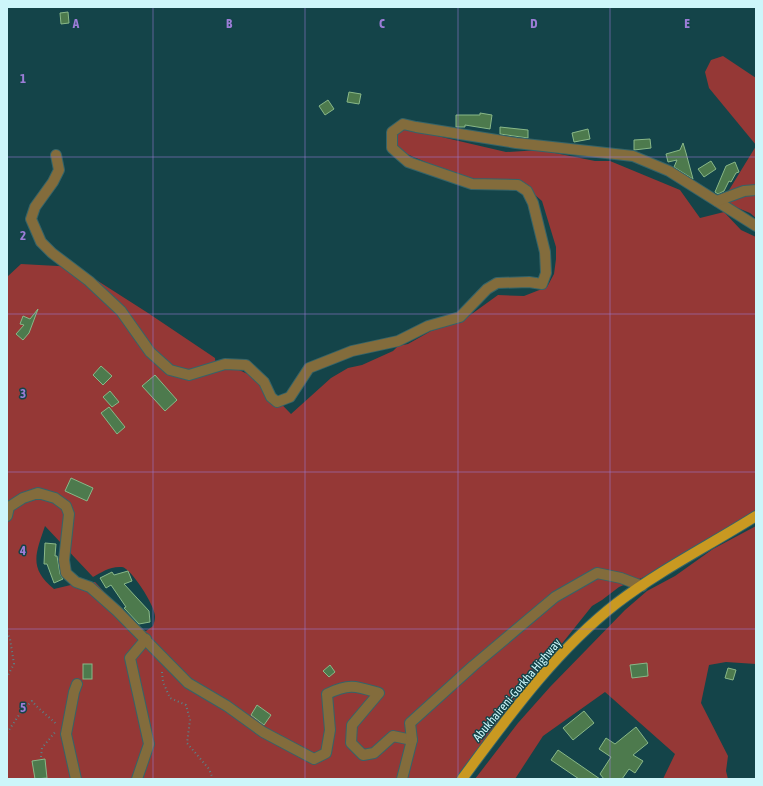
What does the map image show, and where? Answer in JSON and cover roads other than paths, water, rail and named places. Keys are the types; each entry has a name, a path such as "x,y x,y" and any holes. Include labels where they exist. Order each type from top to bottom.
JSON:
{"main road":[{"name":"Abukhaireni-Gorkha Highway","path":"462,779 548,670 584,632 617,604 642,586 756,516"}],"street":[{"path":"56,155 59,170 53,182 35,207 30,219 41,242 52,253 89,281 121,311 150,352 170,370 189,374 225,364 246,365 264,382 271,396 277,402 290,397 309,368 352,350 398,341 428,326 460,317 487,289 496,283 529,282 542,284 546,273 545,252 533,203 527,191 518,185 472,184 408,162 392,148 392,132 403,124 516,143 633,156 669,171 756,226"},
{"path":"717,201 744,191 756,190"},
{"path":"7,516 9,507 23,498 38,493 56,498 66,506 69,514 64,560 66,573 76,582 90,587 146,639 188,683 227,706 263,732 314,759 326,753 330,730 327,694 342,686 360,688 379,693 352,725 351,743 363,755 374,753 393,736 412,740"},
{"path":"402,779 412,740 410,723 473,666 555,597 597,573 621,578 642,586"},
{"path":"137,779 149,744 130,658 146,639"},
{"path":"76,779 66,734 74,692 77,684"}]}
